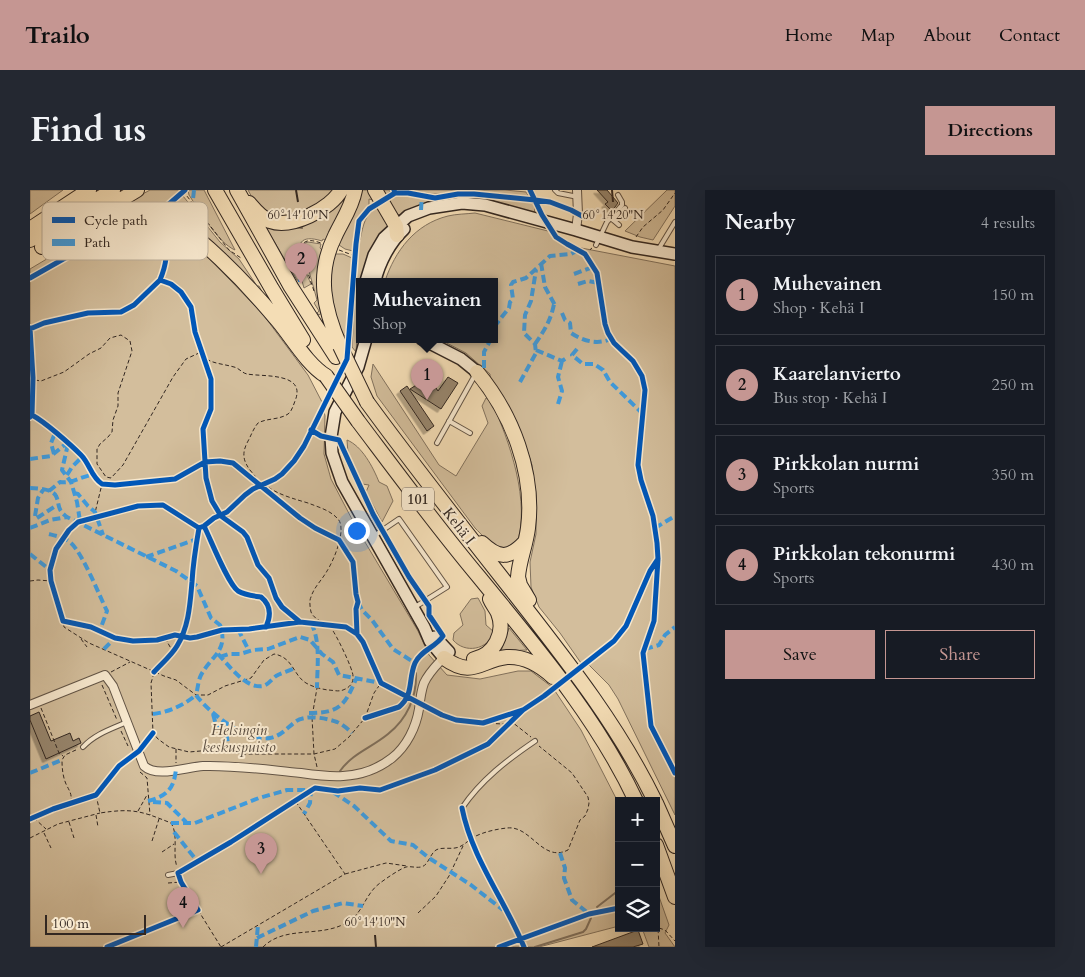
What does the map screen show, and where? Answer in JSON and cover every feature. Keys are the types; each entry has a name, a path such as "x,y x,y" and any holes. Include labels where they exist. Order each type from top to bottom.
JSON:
{"highway":[{"path":"62,202 69,190"},
{"path":"76,202 89,190"},
{"path":"94,202 113,190"},
{"path":"112,202 137,190"},
{"path":"237,191 260,216 270,221 281,223 322,210 334,200 341,190"},
{"path":"338,351 324,299 323,275 330,246 346,216 355,190"},
{"path":"376,190 397,231"},
{"name":"Kehä I","path":"216,191 272,289 326,376 358,421 478,576 552,665 575,697 618,766 634,797"},
{"name":"Kehä I","path":"237,191 291,287 338,351 366,402 571,666 623,742 653,797"},
{"path":"33,240 42,228"},
{"path":"208,250 258,297 314,368 326,376"},
{"path":"477,372 498,401 510,425 520,449 526,472 528,528 518,570 520,585 548,626 571,666"},
{"path":"458,522 495,554 513,553 525,542"},
{"path":"446,655 462,659 476,659 488,654 499,638 498,614 478,576"},
{"path":"446,655 452,664 468,668 479,667 507,657 525,659 546,670 575,697"},
{"name":"Kehä I","path":"660,811 675,846"},
{"path":"660,856 675,897"}],"main road":[{"path":"367,278 374,255 384,238 439,207 462,203 485,205 576,230 598,241 675,254"},
{"path":"376,278 381,261 397,231"},
{"path":"359,343 361,356"},
{"path":"365,343 358,367 332,423 331,444 338,471 430,641 446,655"},
{"path":"430,343 461,359 477,372"}],"street":[{"path":"576,230 578,214 577,194"},
{"path":"30,705 103,674 113,686 144,766 151,771 203,766 240,767 342,776 377,768 397,753 414,727 425,682 433,669 446,655"}],"lane":[{"path":"555,190 558,193 577,194"},
{"path":"612,219 622,205 618,195"},
{"path":"598,241 604,227 625,208"},
{"path":"612,219 619,225"},
{"path":"657,252 675,222"},
{"path":"437,443 477,372"},
{"path":"449,421 470,432"},
{"path":"373,537 399,519 447,587 413,608"},
{"path":"83,747 89,740 127,722"},
{"path":"462,808 486,778 508,759 535,741"},
{"path":"168,874 178,873"}],"path":[{"path":"175,198 184,191 192,202"},
{"path":"635,238 643,227 663,210 675,193"},
{"path":"208,222 229,250 244,262"},
{"path":"316,298 300,249 302,243 306,241 324,244"},
{"path":"589,260 583,253 598,241"},
{"path":"336,249 355,256"},
{"path":"32,375 41,381 64,372 100,348 114,336 121,335 130,341 132,355 118,393 118,406 113,420 112,432 97,449 97,464 106,477 110,478 123,465 173,377 186,359 199,353 205,359 217,364 234,367 248,374 267,374 292,382 297,388 297,397 291,412 283,417 258,423 244,449 244,460 262,486 323,508 335,516 342,525 339,540 327,571 310,597 310,604 312,614 331,628 337,637 353,678 351,685 341,691 317,688 305,683 288,660 274,654 264,660 251,678 225,686 213,694 205,696 196,695 176,680 89,643 61,625"},
{"path":"200,349 207,366"},
{"path":"32,375 32,387"},
{"path":"242,469 281,502"},
{"path":"262,486 269,482"},
{"path":"102,516 92,517 100,483 109,486"},
{"path":"333,538 339,540 344,548"},
{"path":"30,581 51,578 53,588"},
{"path":"60,612 61,625"},
{"path":"61,625 71,623"},
{"path":"311,623 338,626"},
{"path":"79,637 87,647"},
{"path":"157,640 168,638 173,652"},
{"path":"167,659 178,644"},
{"path":"107,677 111,672 130,661"},
{"path":"161,665 154,672 151,683 153,733 169,747 188,752 212,750 243,754 314,754 335,749"},
{"path":"332,758 335,749 365,718 380,680 386,686"},
{"path":"317,688 312,715 314,754 318,775"},
{"path":"40,705 59,753 64,757"},
{"path":"365,718 373,715"},
{"path":"502,731 518,716"},
{"path":"483,723 499,718"},
{"path":"418,913 436,896 449,876 464,846 471,840 482,834 512,828 523,832 541,847 558,854 568,850 580,820 585,816 588,809 588,797 572,773 561,766 528,733 512,722 503,724 475,722"},
{"path":"138,751 153,733"},
{"path":"71,803 72,794 66,785 63,775 62,760 83,747"},
{"path":"176,749 176,769"},
{"path":"137,780 146,778 150,815"},
{"path":"90,797 99,793 100,813"},
{"path":"138,811 147,794"},
{"path":"288,807 302,796"},
{"path":"62,806 77,801"},
{"path":"296,802 345,874"},
{"path":"30,838 47,829 96,814 122,810 138,811 171,823 174,828 175,861 185,889"},
{"path":"96,814 98,827"},
{"path":"40,815 32,819 47,829"},
{"path":"152,841 159,818"},
{"path":"69,821 74,838"},
{"path":"43,831 52,848"},
{"path":"468,832 474,848"},
{"path":"162,852 174,844"},
{"path":"194,903 221,947 345,874 386,863 420,868 424,866 437,850 464,846"},
{"path":"263,947 278,937 288,934 325,931 345,924 360,912 372,890 407,866"},
{"path":"178,873 184,869"},
{"path":"168,883 181,882"},
{"path":"189,914 198,910"},
{"path":"660,929 665,930 675,941"},
{"path":"658,932 659,947"}],"green space":[{"path":"30,190 63,190 46,202 42,202 42,205 30,214"},
{"path":"150,190 180,190 167,202 128,202"},
{"path":"188,190 204,190 235,250 222,241 208,223 208,202 193,202"},
{"path":"248,190 336,190 333,196 292,217 274,218 254,201"},
{"path":"344,190 352,190 327,241 323,239 322,241 303,240 300,245 301,260 311,284 304,288 302,281 297,280 262,221 283,227"},
{"path":"361,190 371,190 389,227 364,278 356,278 356,352 352,347 358,240 360,240 367,216 378,206 376,203 374,204 373,200 369,199 369,206 358,222 353,251 345,249 336,243"},
{"path":"379,190 391,190 386,196 387,199 402,195 433,199 464,195 530,202 533,203 535,208 534,213 494,203 400,215 394,213"},
{"path":"408,190 505,190 526,192 529,197 463,192 433,194"},
{"path":"667,190 675,190 675,206 653,240 625,231"},
{"path":"183,196 188,202 174,202"},
{"name":"Helsingin keskuspuisto","path":"475,213 548,231 576,247 675,266 675,815 618,699 609,685 586,662 553,688 581,730 615,797 615,927 539,947 30,947 30,269 45,260 208,260 208,257 262,313 308,375 322,402 325,416 324,454 331,479 356,527 418,631 429,655 447,675 480,679 518,671 531,671 552,687 581,663 539,607 531,587 530,562 536,534 536,496 532,465 523,438 490,374 466,353 447,343 498,343 498,278 386,278 394,259 408,240 426,225 448,216"},
{"path":"208,227 220,242 239,259 257,286 259,286 267,301 208,251"},
{"path":"308,242 321,244 320,248 323,251 323,312 319,315 317,313 319,311 314,303 317,300 309,271 301,251 303,244"},
{"path":"333,254 343,254 352,258 346,335 342,337 331,307 329,266"},
{"path":"373,364 439,465 456,476 488,423 482,406 486,398 491,401 505,434 520,492 520,529 516,546 497,546 475,528 377,396 371,377"},
{"path":"347,440 362,452 379,482 387,486 393,501 382,522 366,492 369,485 362,484 348,453"},
{"path":"478,598 485,611 486,625 494,632 487,643 482,646 476,648 464,647 453,640 454,633 463,625 460,614 471,599"},
{"path":"509,628 527,650 501,651"},
{"path":"660,899 669,925 665,933 675,947 649,947 643,932 660,932"}],"building":[{"path":"597,190 607,190 618,203 612,211 605,204 608,202"},
{"path":"448,377 458,383 441,409 410,389 426,379 427,381 430,379 438,391"},
{"path":"407,386 434,426 427,431 400,391"},
{"path":"39,712 51,741 70,733 73,741 79,738 81,743 46,759 30,720 30,716"},
{"path":"633,932 639,932 643,944 633,947 592,947"}],"waterway":[{"path":"296,227 302,228"},
{"path":"340,771 356,755 382,739 401,722 413,699 416,673"},
{"path":"597,907 615,893"},
{"path":"535,947 583,932 591,918"}],"marked path":[{"path":"193,202 194,190"},
{"path":"421,210 422,194"},
{"path":"498,322 509,308 510,302 513,299 511,285 513,282 526,278 550,256 571,254 578,250"},
{"path":"300,282 302,259"},
{"path":"541,263 545,287 556,307"},
{"path":"574,274 593,267"},
{"path":"520,382 536,353 535,344 524,333 525,315 531,301 536,270"},
{"path":"578,284 588,281 599,283"},
{"path":"535,344 547,325 554,304"},
{"path":"562,313 565,320 570,323 571,333 576,336 595,342 611,339"},
{"path":"484,368 484,352 489,343"},
{"path":"577,349 572,355 583,364 594,364 603,370 610,382 644,415"},
{"path":"536,350 562,361 568,357"},
{"path":"558,404 562,391 558,377 562,361"},
{"path":"54,454 51,443 55,433"},
{"path":"30,459 51,456 67,443"},
{"path":"68,444 62,470 71,482 80,521"},
{"path":"67,475 83,456"},
{"path":"49,491 60,482 69,482 93,475"},
{"path":"30,488 44,489 52,492 56,496 61,511 67,517 176,571 197,586 211,618 220,625 222,641 218,653 201,675 196,695 219,718 239,731 260,738 274,737 281,734 295,722 310,717 337,722 352,733"},
{"path":"35,516 38,498 43,490"},
{"path":"74,493 78,494 95,512 103,535"},
{"path":"37,518 57,505"},
{"path":"655,528 675,516"},
{"path":"30,528 50,520 67,517"},
{"path":"49,534 64,538 71,543 86,565 107,611 100,630"},
{"path":"146,557 197,539"},
{"path":"30,554 50,570"},
{"path":"358,602 362,610 372,620 393,649 415,663"},
{"path":"311,623 317,646 317,688"},
{"path":"645,649 659,645 665,635 675,627"},
{"path":"238,629 249,651"},
{"path":"220,657 268,649 300,637 310,640 322,654 333,662 339,675 381,683"},
{"path":"104,649 115,638"},
{"path":"218,654 238,675 256,686 263,686 276,676 295,668"},
{"path":"309,713 328,711 340,706 356,679"},
{"path":"153,714 176,708 196,695"},
{"path":"213,714 216,725 227,737 229,752"},
{"path":"30,773 62,760"},
{"path":"148,801 160,797 168,791 173,782 176,769"},
{"path":"171,823 195,823 259,798 287,790 311,790 310,803 304,814"},
{"path":"333,792 354,806 391,841 413,845 429,858 471,885 503,910"},
{"path":"153,802 167,803 186,822"},
{"path":"174,832 197,861"},
{"path":"560,853 565,868 564,878 572,900 589,914"},
{"path":"257,938 313,911 343,903 363,906"},
{"path":"256,947 258,925"}],"cycle path":[{"path":"171,202 185,190"},
{"path":"394,190 395,193 408,193 435,198 458,194 474,194 550,202 582,216"},
{"path":"530,190 542,215 556,237 585,254 597,273 608,333 614,343 633,361 642,376 645,390 638,465 653,516 658,559 654,621 643,653 651,726 675,773"},
{"path":"154,672 175,650 184,631 190,607 199,528 227,512 253,489 282,474 304,446 347,359 359,221 369,209 395,193"},
{"path":"30,278 62,260"},
{"path":"160,280 165,260"},
{"path":"30,329 44,323 88,313 121,312 134,305 160,280 171,284 181,292 191,307 195,332 211,379 211,409 203,429 206,478 212,501 221,516 247,537 258,565 269,578 276,598 282,607 300,622"},
{"path":"30,328 33,378 32,415 30,417"},
{"path":"32,415 64,439 81,455 95,478 102,484 115,485 175,479 205,462 220,461 233,463 300,518 339,540 353,562 358,602 356,609 357,634"},
{"path":"311,430 321,436 339,440 373,514 409,577 429,606 429,615 443,636 417,659 413,669 409,692 404,702 399,707 365,718"},
{"path":"199,528 163,505 138,506 78,522 69,530 56,549 50,570 51,581 63,621 91,627 115,638 133,641 157,640 175,635 190,638 222,630 249,629 300,622 346,627 357,634 363,642 381,683 442,715 456,720 483,723 523,710"},
{"path":"204,526 234,587 238,591 261,597 267,604 269,619 266,627"},
{"path":"107,947 198,910 181,882 178,873 231,842 315,788 338,791 360,788 380,790 435,770 488,744 523,710 544,696 614,641 626,626 650,571 658,559"},
{"path":"30,819 53,809 96,795 119,766 139,751 153,733"},
{"path":"462,808 473,845 524,947"},
{"path":"499,947 589,914 615,909"}],"place":[{"name":"Kaarelanvierto","path":"301,284"},
{"name":"Muhevainen","path":"427,400"},
{"name":"Pirkkolan nurmi","path":"261,874"},
{"name":"Pirkkolan tekonurmi","path":"183,928"}]}
